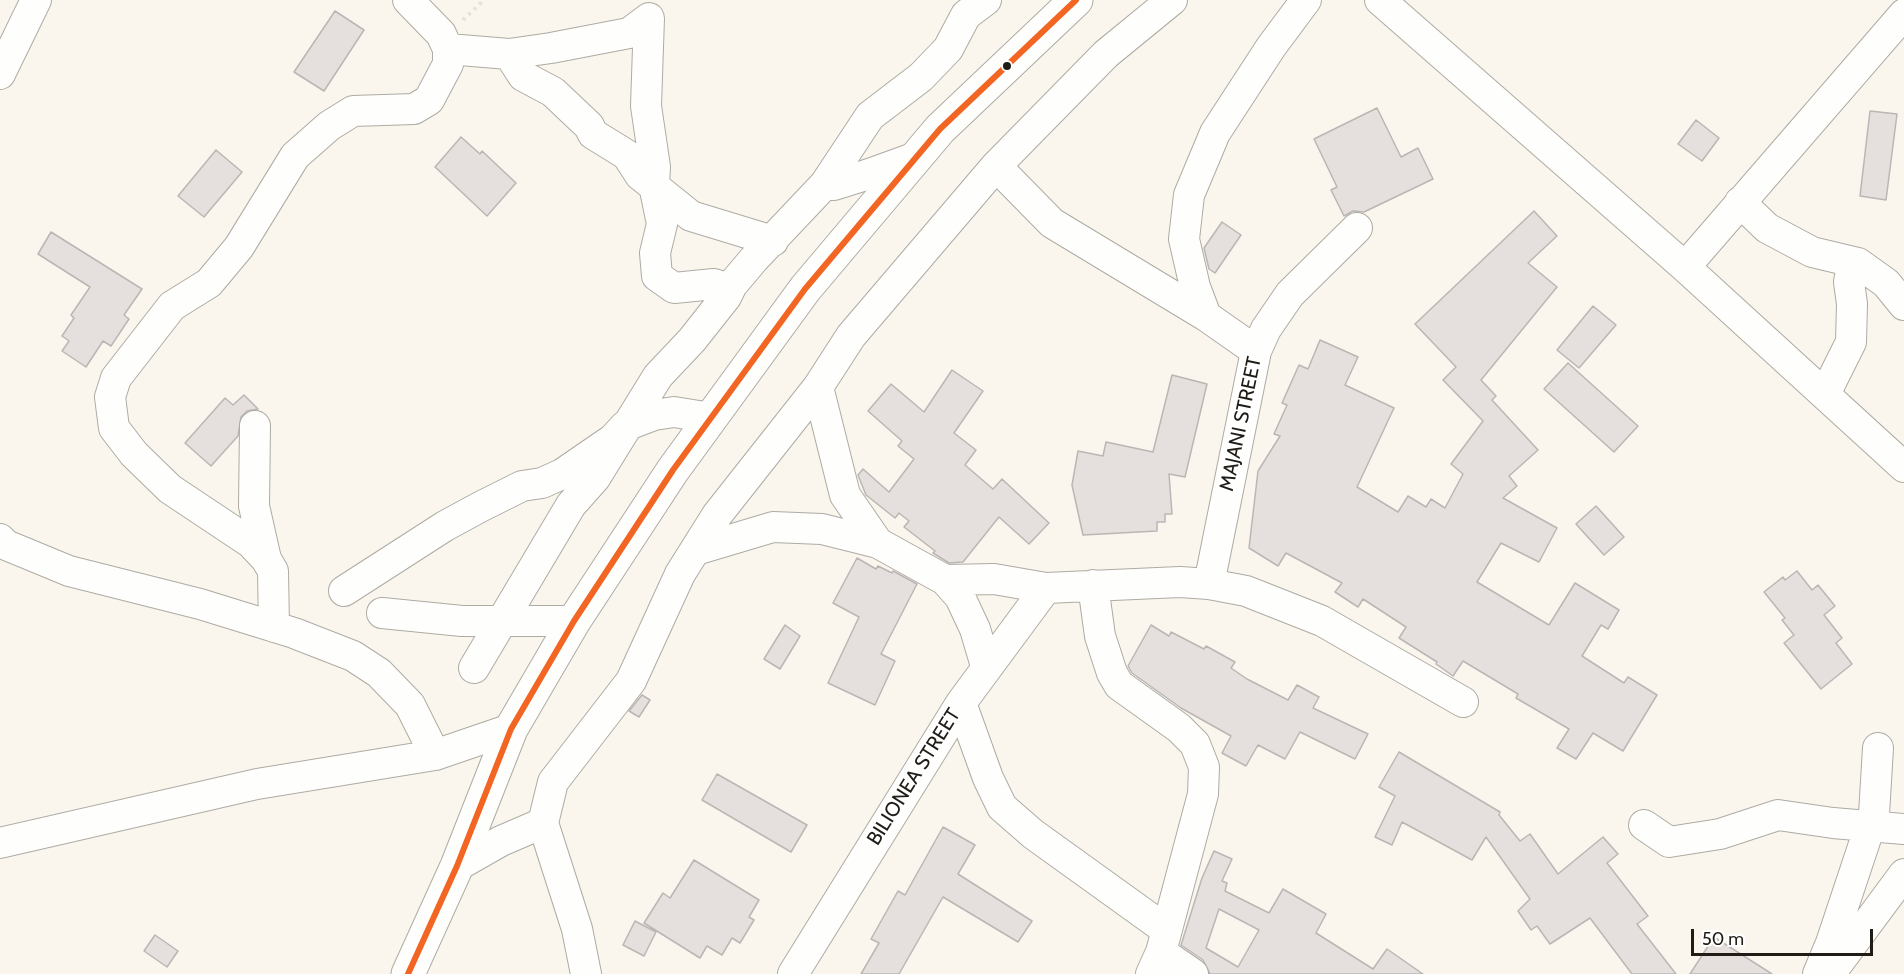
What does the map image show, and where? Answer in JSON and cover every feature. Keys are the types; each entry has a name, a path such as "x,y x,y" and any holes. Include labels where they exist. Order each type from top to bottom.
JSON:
{"highway":[{"path":"408,974 457,866 511,729 574,621 673,470 805,289 940,129 1076,0"}],"street":[{"path":"0,74 36,0"},
{"path":"274,627 273,571 266,559 250,543 170,489 134,454 114,428 110,397 116,378 172,306 209,283 239,247 295,156 329,126 353,111 414,109 429,100 448,64 448,50 441,34 408,0"},
{"path":"474,668 565,515 595,478 625,426 658,376 692,340 754,259 774,241 789,220 825,184 870,116 921,77 948,49 966,15 986,0"},
{"path":"586,974 577,929 543,823 553,782 631,681 680,574 717,515 818,387 851,336 996,166 1106,54 1172,0"},
{"path":"1206,316 1195,287 1184,239 1189,195 1215,133 1271,46 1306,0"},
{"path":"1380,0 1685,267 1904,467"},
{"path":"1685,267 1740,202 1893,46 1904,14"},
{"path":"448,50 509,54 629,33 649,18 646,106 655,167 654,185 662,224 655,253 657,276 674,288 714,284 730,289"},
{"path":"509,54 523,76 554,92 589,126 593,134 627,155 640,175 691,216 774,241"},
{"path":"825,184 834,185 916,157"},
{"path":"996,166 1052,223 1206,316 1256,351"},
{"path":"1740,202 1767,228 1803,247 1858,263 1886,284 1904,305"},
{"name":"MAJANI STREET","path":"1209,584 1256,351 1266,329 1290,294 1357,228"},
{"path":"1825,394 1851,342 1852,304 1849,282 1851,270 1858,263"},
{"path":"818,387 845,495 878,543"},
{"path":"344,591 445,526 480,507 522,486 542,483 562,474 613,440 625,426 654,415 674,412 711,418"},
{"path":"255,426 254,506 266,559"},
{"path":"696,550 773,527 822,529 878,543 945,580 960,597 975,629 986,666"},
{"path":"0,539 6,545 69,570 200,604 274,627 353,657 379,673 410,705 435,755"},
{"path":"945,580 993,579 1047,588 1180,582 1209,584 1246,591 1322,621 1463,702"},
{"path":"1093,585 1100,636 1112,673 1119,685 1179,728 1195,744 1204,767 1203,794 1159,951"},
{"name":"BILIONEA STREET","path":"793,974 961,703 986,666 1047,588"},
{"path":"382,613 501,622 574,621"},
{"path":"961,703 988,778 1002,807 1159,951 1193,974"},
{"path":"0,843 257,784 435,755 511,729"},
{"path":"1818,974 1831,943 1851,876 1874,814 1878,748"},
{"path":"1644,825 1669,842 1720,834 1778,814 1904,829"},
{"path":"457,866 501,841 543,823"},
{"path":"1830,974 1904,874"}],"building":[{"path":"335,11 364,30 324,91 294,72"},
{"path":"1377,108 1401,157 1418,148 1433,179 1364,212 1353,211 1344,216 1331,190 1337,187 1314,139"},
{"path":"1870,111 1897,114 1886,200 1860,196"},
{"path":"1696,120 1719,138 1702,161 1678,144"},
{"path":"461,137 480,154 482,151 516,183 487,216 435,167"},
{"path":"216,150 242,172 204,217 178,196"},
{"path":"1534,211 1557,236 1528,263 1557,287 1481,380 1496,396 1492,400 1538,450 1509,476 1517,486 1503,498 1557,528 1539,562 1501,543 1477,582 1549,625 1575,583 1619,610 1608,629 1601,625 1582,656 1624,683 1628,677 1657,695 1623,751 1593,733 1576,759 1557,748 1569,729 1516,698 1518,694 1463,661 1453,676 1436,664 1437,662 1399,638 1406,627 1363,599 1358,607 1335,592 1342,583 1286,553 1278,566 1249,548 1258,471 1280,436 1274,434 1287,405 1282,403 1299,365 1308,369 1320,340 1358,357 1345,385 1394,408 1357,487 1398,512 1408,496 1426,507 1431,499 1445,508 1463,474 1451,464 1483,421 1443,380 1456,367 1415,324"},
{"path":"1222,222 1241,235 1215,273 1209,269 1204,248"},
{"path":"51,232 142,289 124,315 129,319 111,346 103,341 86,367 62,351 69,341 62,336 74,318 71,315 90,287 38,254"},
{"path":"1593,306 1616,325 1579,368 1557,350"},
{"path":"1568,363 1638,426 1614,452 1544,389"},
{"path":"952,370 983,391 954,433 976,450 965,465 993,489 1002,479 1049,523 1029,544 999,517 963,562 949,563 933,553 935,551 904,527 909,521 899,513 895,518 866,495 858,475 863,469 889,492 914,459 898,446 902,441 868,411 891,384 924,412"},
{"path":"1172,375 1207,384 1185,477 1169,474 1172,514 1165,514 1165,522 1157,522 1157,531 1083,535 1072,485 1078,451 1103,456 1106,442 1153,452"},
{"path":"244,395 258,409 247,411 241,417 238,436 211,466 185,443 225,398 233,405"},
{"path":"1596,506 1624,537 1604,555 1576,524"},
{"path":"857,558 876,569 878,566 892,573 893,571 917,584 881,654 895,661 875,705 828,683 859,617 833,603"},
{"path":"1797,571 1812,590 1818,585 1835,606 1824,615 1842,638 1836,643 1852,664 1821,689 1784,643 1794,635 1782,620 1785,618 1764,592 1783,577 1785,580"},
{"path":"785,625 800,636 780,669 764,659"},
{"path":"1151,625 1169,636 1171,632 1204,649 1206,646 1235,662 1231,668 1247,679 1288,700 1297,685 1319,697 1313,708 1368,734 1355,759 1300,732 1285,759 1258,745 1246,766 1222,753 1231,736 1181,708 1132,673 1128,666"},
{"path":"642,695 650,700 639,717 629,711"},
{"path":"1399,752 1500,812 1499,815 1520,841 1530,834 1558,874 1603,837 1618,854 1607,863 1648,916 1637,924 1676,974 1632,974 1590,918 1550,944 1537,926 1531,930 1518,911 1530,899 1486,837 1472,860 1402,822 1392,845 1375,837 1395,796 1379,787"},
{"path":"717,774 807,825 791,852 702,800"},
{"path":"943,827 975,845 958,874 1032,921 1018,942 943,897 899,974 861,974 879,943 871,939 898,891 905,895"},
{"path":"1214,851 1232,859 1222,881 1227,883 1225,891 1269,913 1283,889 1326,914 1316,933 1373,969 1387,949 1423,974 1210,974 1203,960 1181,945 1202,878","holes":["1219,909 1259,930 1238,967 1206,948"]},
{"path":"694,860 759,900 749,917 754,920 740,943 732,938 722,955 707,946 700,958 644,923 663,893 670,898"},
{"path":"635,921 656,932 644,956 623,945"},
{"path":"155,935 178,951 167,967 144,951"},
{"path":"1714,937 1772,974 1690,974"}],"transit line":[{"path":"408,974 457,866 511,729 574,621 673,470 805,289 940,129 1076,0"}]}
